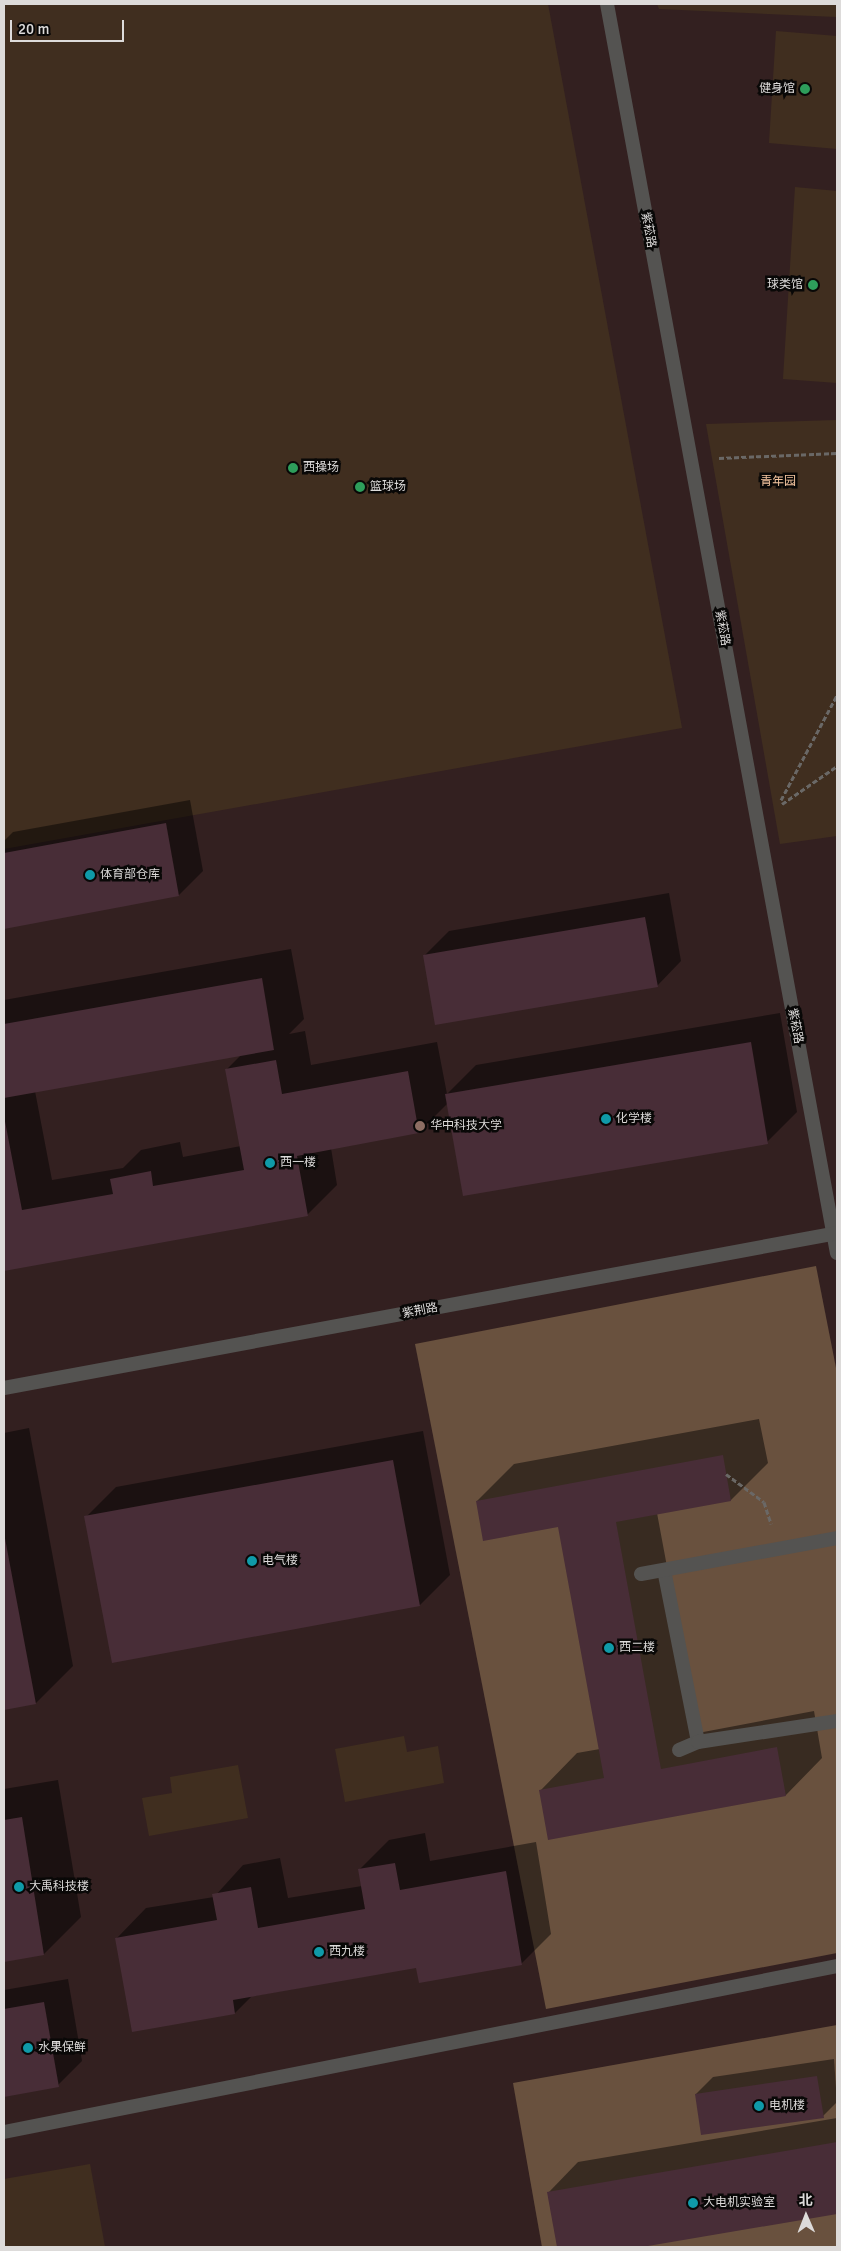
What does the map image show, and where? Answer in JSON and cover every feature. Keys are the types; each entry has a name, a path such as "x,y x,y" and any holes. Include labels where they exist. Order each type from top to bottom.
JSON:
{"street":[{"name":"紫菘路","path":"607,4 836,1234 837,1252"},
{"name":"紫荆路","path":"4,1388 836,1234"},
{"path":"641,1574 837,1538"},
{"path":"664,1570 698,1742"},
{"path":"679,1750 698,1742 837,1721"},
{"path":"4,2132 837,1966"}],"path":[{"path":"691,460 837,453"},
{"path":"837,694 778,808 837,766"},
{"path":"726,1474 764,1502 779,1548"}],"shaded area":[{"name":"华中科技大学","path":"4,4 837,4 837,2247 4,2247"},
{"path":"816,1266 837,1373 837,1953 546,2009 415,1344"},
{"path":"837,2025 837,2247 542,2247 513,2083"}],"green space":[{"path":"4,4 548,4 682,728 4,849"},
{"path":"657,4 837,4 837,17 659,9"},
{"name":"健身馆","path":"776,31 837,36 837,149 769,143"},
{"name":"球类馆","path":"795,187 837,191 837,383 783,379"},
{"name":"青年园","path":"837,420 837,836 780,844 706,424"},
{"path":"404,1736 407,1752 438,1746 444,1783 345,1802 335,1749"},
{"path":"238,1765 248,1818 149,1836 142,1798 172,1793 170,1777"},
{"path":"90,2164 105,2247 4,2247 4,2179"}],"building":[{"name":"体育部仓库","path":"166,823 179,896 4,929 4,853"},
{"path":"645,917 658,987 435,1025 423,955"},
{"path":"262,978 274,1050 4,1098 4,1024"},
{"name":"化学楼","path":"751,1042 768,1144 463,1196 445,1094"},
{"name":"西一楼","path":"276,1060 282,1094 408,1071 419,1133 297,1156 308,1216 4,1271 4,1116 22,1210 113,1194 110,1179 151,1171 153,1186 244,1170 225,1069"},
{"name":"西二楼","path":"723,1455 731,1501 616,1522 661,1769 777,1747 786,1796 548,1840 539,1790 604,1778 558,1527 483,1541 476,1501"},
{"name":"电气楼","path":"393,1460 420,1606 112,1663 84,1516"},
{"path":"4,1533 36,1704 4,1710"},
{"name":"大禹科技楼","path":"22,1817 44,1955 4,1962 4,1820"},
{"name":"西九楼","path":"395,1863 400,1890 506,1871 522,1965 419,1983 416,1968 233,2000 235,2014 132,2032 115,1938 217,1920 212,1894 251,1887 258,1928 365,1909 358,1869"},
{"name":"水果保鲜","path":"44,2002 59,2087 4,2097 4,2009"},
{"name":"电机楼","path":"817,2076 824,2118 701,2135 695,2094"},
{"name":"大电机实验室","path":"837,2142 837,2214 642,2247 557,2247 547,2192"}],"place":[{"name":"健身馆","path":"805,89"},
{"name":"球类馆","path":"813,285"},
{"name":"西操场","path":"293,468"},
{"name":"篮球场","path":"360,487"},
{"name":"体育部仓库","path":"90,875"},
{"name":"化学楼","path":"606,1119"},
{"name":"华中科技大学","path":"420,1126"},
{"name":"西一楼","path":"270,1163"},
{"name":"电气楼","path":"252,1561"},
{"name":"西二楼","path":"609,1648"},
{"name":"大禹科技楼","path":"19,1887"},
{"name":"西九楼","path":"319,1952"},
{"name":"水果保鲜","path":"28,2048"},
{"name":"电机楼","path":"759,2106"},
{"name":"大电机实验室","path":"693,2203"}]}
